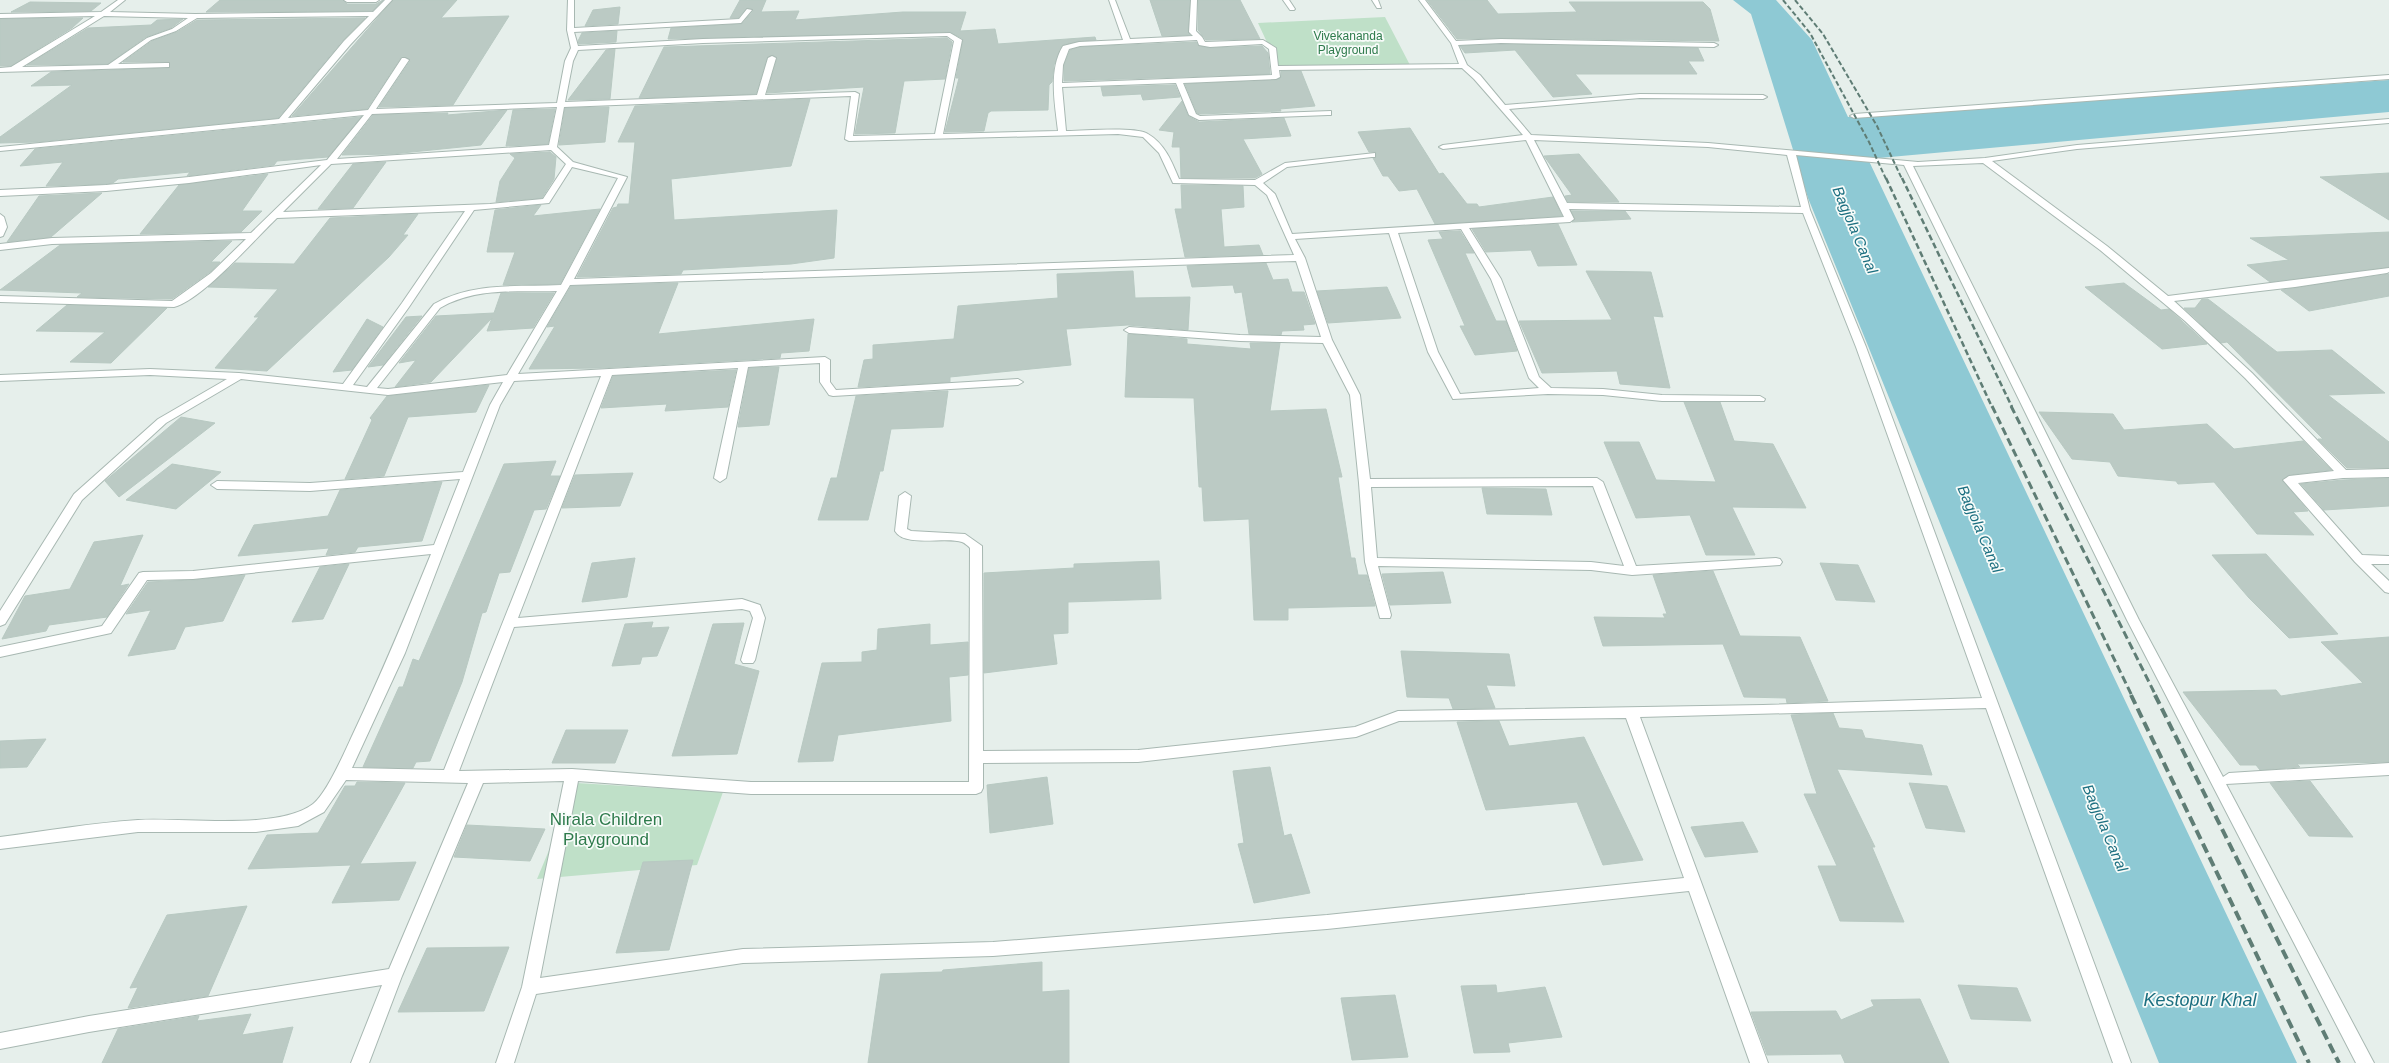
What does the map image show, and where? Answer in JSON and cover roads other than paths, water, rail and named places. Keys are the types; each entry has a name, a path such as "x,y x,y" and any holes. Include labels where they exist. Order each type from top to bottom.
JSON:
{"street":[{"path":"12,70 103,14 122,0"},
{"path":"347,0 376,0"},
{"path":"281,121 347,43 389,0"},
{"path":"553,147 569,61 575,48 570,30 571,0"},
{"path":"1112,0 1127,42"},
{"path":"1058,85 1276,77 1276,68 1272,48 1263,42 1210,45 1202,44 1200,38 1192,32 1194,0"},
{"path":"1286,0 1292,9"},
{"path":"1375,0 1379,7"},
{"path":"1289,237 1464,227 1570,219 1529,137 1477,77 1464,66 1454,43 1422,0"},
{"path":"570,30 741,21 748,10"},
{"path":"0,16 103,14 195,16 376,14"},
{"path":"110,67 149,38 174,30 195,16"},
{"path":"575,48 703,41 948,34 958,40 955,61 938,137"},
{"path":"1062,133 1058,85 1062,56 1066,48 1079,44 1200,38"},
{"path":"1454,43 1501,41 1714,45"},
{"path":"760,98 772,58"},
{"path":"0,299 174,304 198,288 275,216 335,156 370,112 405,60"},
{"path":"0,70 166,65"},
{"path":"1276,68 1464,66"},
{"path":"1854,116 2389,77"},
{"path":"1180,81 1193,115 1199,118 1328,113"},
{"path":"0,149 370,112 855,94 849,139 1118,132 1145,135 1163,152 1176,181 1257,183 1285,165 1372,155"},
{"path":"1503,107 1640,96 1763,97"},
{"path":"1443,147 1529,137 1708,145 1903,162 1985,160 2077,147 2389,121"},
{"path":"0,193 54,191 189,180 328,162 553,147 570,164 623,177 565,285 495,405 398,653 342,774 319,808 298,820 256,826 138,826 0,843"},
{"path":"1791,153 1806,210 1862,347 2122,1063"},
{"path":"1985,160 2103,247 2166,299 2217,344 2343,474"},
{"path":"1903,162 2134,620 2365,1063"},
{"path":"275,216 471,208 546,201 570,164"},
{"path":"1257,183 1271,194 1289,237 1300,258 1327,340 1355,395 1366,483 1371,562 1385,615"},
{"path":"1564,206 1806,210"},
{"path":"346,387 406,305 471,208"},
{"path":"0,217 3,226 0,234"},
{"path":"1464,227 1496,279 1534,378 1548,391"},
{"path":"1393,231 1433,352 1457,397 1548,391 1603,392 1662,398 1760,399"},
{"path":"0,247 52,241 253,236"},
{"path":"370,390 437,306 448,298 465,292 565,285 1300,258"},
{"path":"2166,299 2295,284 2387,270"},
{"path":"1129,330 1240,338 1327,340"},
{"path":"0,378 150,372 239,376 388,392 510,378 825,360 824,382 833,393 1018,382"},
{"path":"720,478 744,364"},
{"path":"449,777 608,372"},
{"path":"0,621 78,497 162,421 239,376"},
{"path":"2389,473 2343,474 2289,480 2359,559 2389,589"},
{"path":"217,485 310,487 467,475"},
{"path":"1366,483 1597,482 1632,571"},
{"path":"342,774 478,778 572,774 751,788 976,788 976,546 965,538 909,535 901,531 905,496"},
{"path":"0,652 106,630 142,576 193,575 438,549"},
{"path":"2359,559 2389,560"},
{"path":"1371,562 1591,566 1632,571 1776,562"},
{"path":"510,622 742,604 755,608 759,618 748,660"},
{"path":"976,757 1138,756 1356,732 1398,716 1763,710 1991,703"},
{"path":"1631,711 1692,884 1759,1063"},
{"path":"2229,779 2389,769"},
{"path":"505,1063 530,987 572,774"},
{"path":"360,1063 394,976 478,778"},
{"path":"530,987 743,956 993,949 1327,922 1692,884"},
{"path":"0,1040 89,1024 394,976"}],"water":[{"name":"Kestopur Khal","path":"1733,0 1776,0 1812,40 1848,117 2389,80 2389,112 1868,159 2297,1063 2159,1063 1808,198 1751,14"}],"railway":[{"path":"1783,0 1810,33 1869,142 1886,179"},
{"path":"1795,0 1823,34 1877,126 1902,179"},
{"path":"1886,178 1992,407"},
{"path":"1902,178 2012,407"},
{"path":"1992,406 2132,696"},
{"path":"2011,406 2156,696"},
{"path":"2131,695 2309,1063"},
{"path":"2155,695 2339,1063"}],"park label":[{"name":"Vivekananda Playground","path":"1348,43"},
{"name":"Nirala Children Playground","path":"606,829"}],"water label":[{"name":"Bagjola Canal","path":"1855,230"},
{"name":"Bagjola Canal","path":"1980,529"},
{"name":"Bagjola Canal","path":"2105,828"}]}
